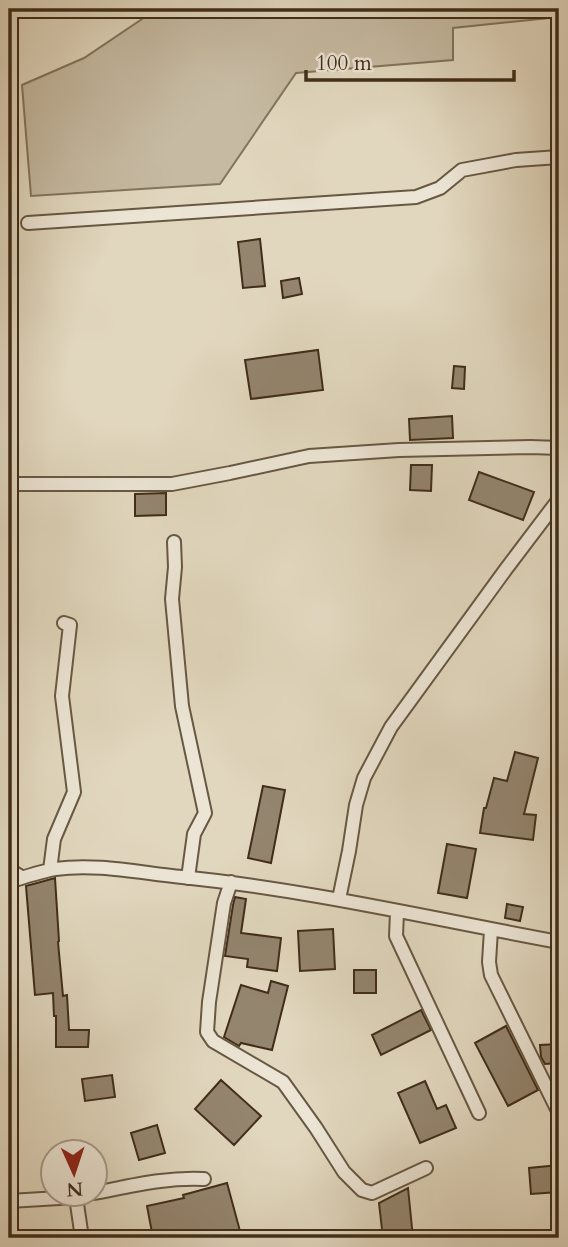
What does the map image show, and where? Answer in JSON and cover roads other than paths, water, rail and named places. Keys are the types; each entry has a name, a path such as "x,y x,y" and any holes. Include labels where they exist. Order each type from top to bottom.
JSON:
{"street":[{"path":"29,223 416,197 440,188 462,170 516,160 559,157"},
{"path":"9,484 172,484 309,456 399,450 559,448"},
{"path":"339,899 356,804 364,778 377,751 391,727 559,499"},
{"path":"174,542 172,599 182,706 205,813 194,834 188,878"},
{"path":"50,870 54,839 74,792 62,696 70,625 64,623"},
{"path":"9,882 50,870 122,870 231,882 339,899 559,942"},
{"path":"231,882 224,903 209,1002 207,1032 213,1041 283,1082 344,1172 362,1190 372,1193 426,1168"},
{"path":"397,912 396,936 479,1113"},
{"path":"491,930 491,975 559,1114"},
{"path":"108,1190 163,1180 204,1179"},
{"path":"9,1202 38,1200"},
{"path":"78,1208 82,1238"}],"lane":[{"path":"9,866 26,876"}]}
